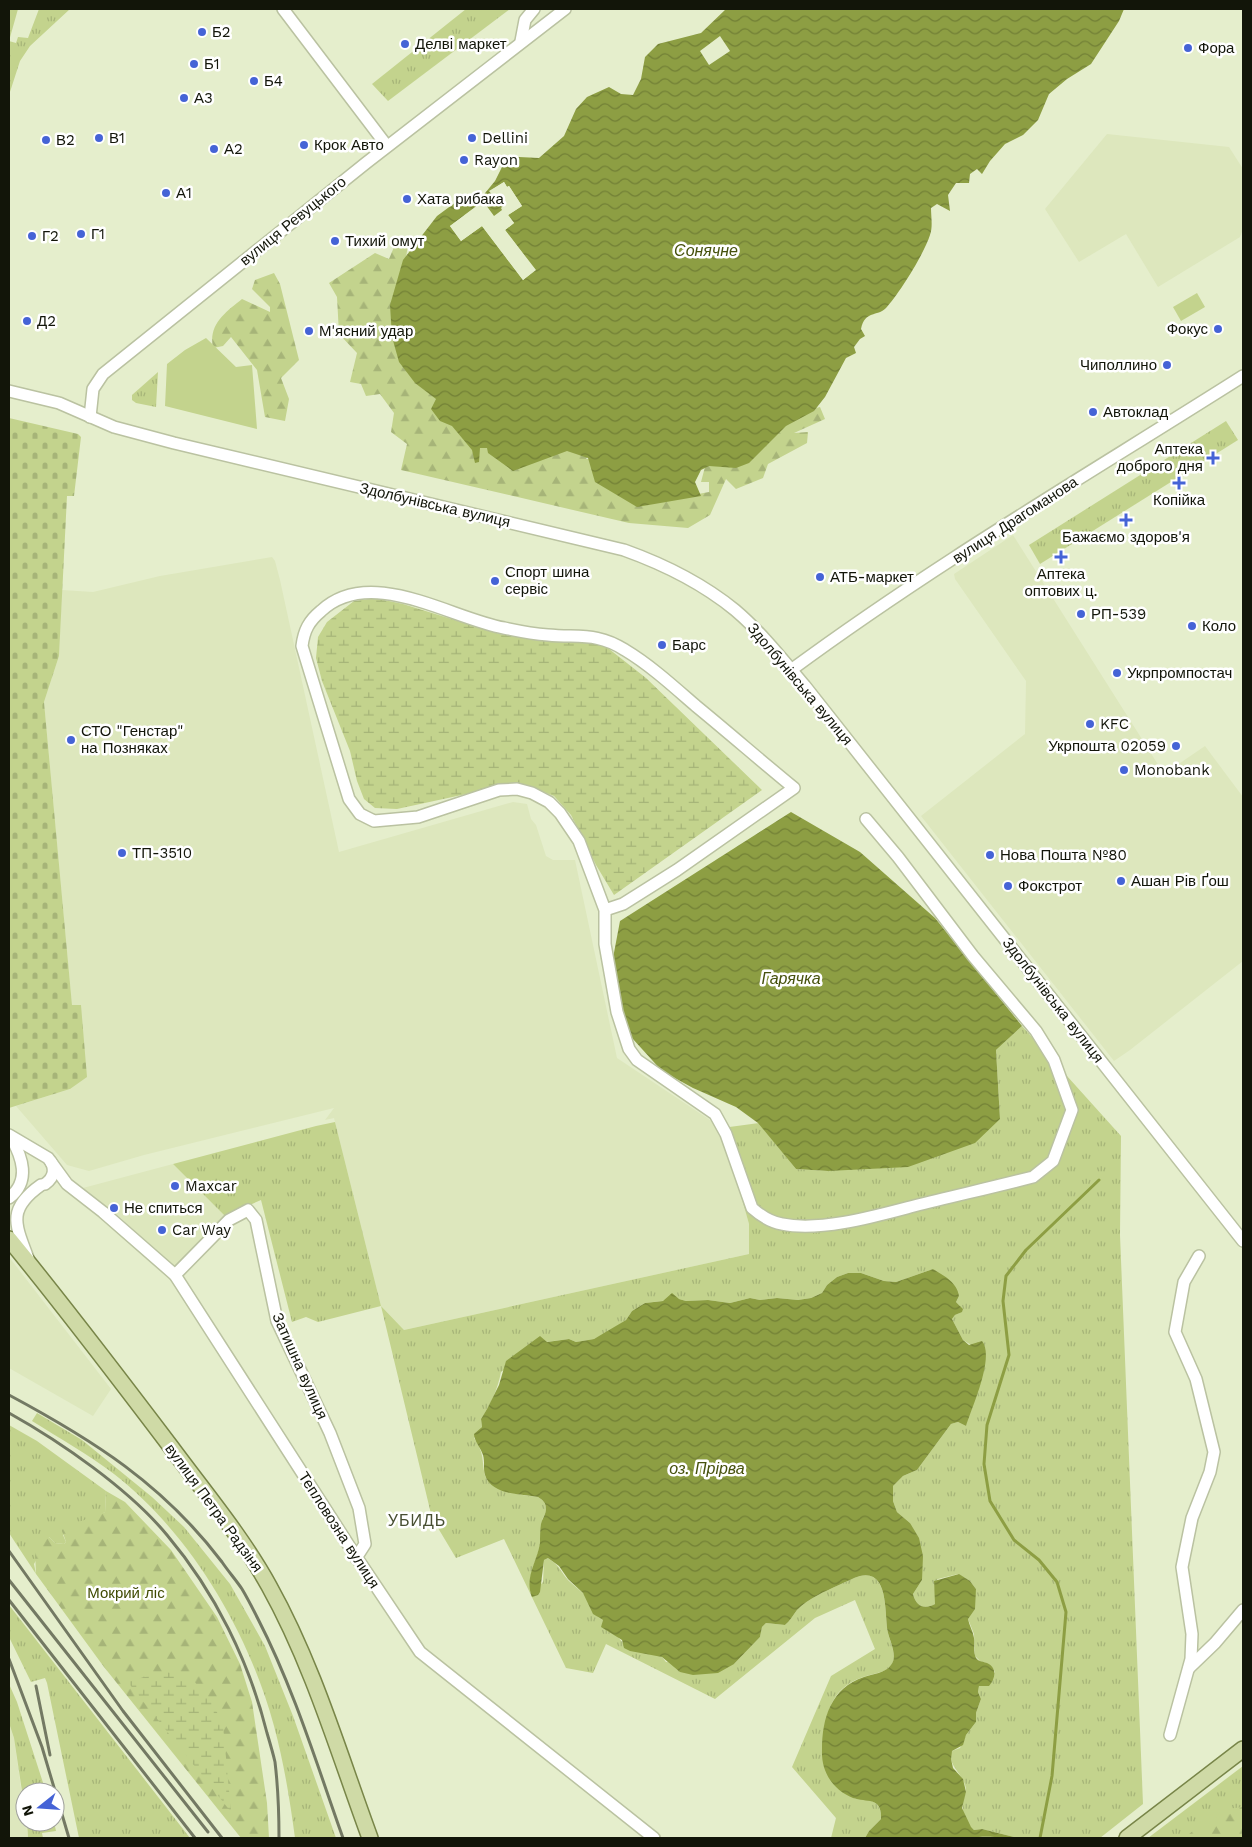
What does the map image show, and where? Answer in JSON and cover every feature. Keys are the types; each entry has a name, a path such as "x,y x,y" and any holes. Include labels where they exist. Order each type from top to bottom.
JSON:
{"main road":[{"name":"вулиця Петра Радзіня","path":"9,1239 206,1494 246,1548 269,1586 291,1629 319,1698 370,1838"},
{"path":"1127,1838 1243,1749"}],"street":[{"path":"283,9 387,146"},
{"path":"521,41 525,20 534,9"},
{"name":"вулиця Ревуцького","path":"90,417 93,389 103,374 387,146 565,9"},
{"name":"вулиця Драгоманова","path":"791,670 916,583 1009,522 1243,376"},
{"name":"Здолбунівська вулиця","path":"9,391 59,403 114,427 193,448 624,550 679,574 714,595 736,611 755,629 791,670 1243,1242"},
{"path":"606,910 623,904 677,870 794,788 664,678 625,650 604,638 548,635 502,628 466,618 421,601 386,594 364,593 340,598 327,605 312,619 304,632 302,646 349,798 360,814 374,822 398,820 418,816 499,790 518,789 532,792 549,802 560,812 579,841 606,910 604,944 617,1012 630,1049 637,1060 715,1114 726,1134 752,1208 760,1216 783,1225 825,1225 880,1215 1033,1177 1053,1161 1072,1110 1054,1060 1036,1032 973,956 898,857 866,819"},
{"path":"9,1135 48,1158 53,1167 52,1177 26,1196 18,1208 16,1216 22,1243 30,1265"},
{"path":"9,1135 22,1160 23,1172 31,1183 43,1184 54,1182 67,1184"},
{"path":"9,1198 17,1190 26,1162 29,1158 40,1155"},
{"name":"Тепловозна вулиця","path":"51,1162 67,1184 103,1212 175,1275 356,1558 420,1652 654,1838"},
{"name":"Затишна вулиця","path":"175,1275 229,1220 248,1210 256,1220 277,1321 326,1425 359,1508 365,1544 356,1558"},
{"path":"1170,1735 1189,1668 1192,1634 1182,1567 1192,1518 1210,1472 1214,1452 1196,1379 1176,1332 1184,1282 1199,1256"},
{"path":"1189,1668 1215,1643 1243,1610"}],"shaded area":[{"path":"1107,134 1229,147 1243,169 1243,229 1240,237 1158,287 1126,234 1079,262 1045,209"},
{"name":"Ашан Рів Ґош","path":"1013,535 1164,774 1205,746 1243,797 1243,961 1114,1061 921,816 1025,734 1026,681 955,579 954,574"},
{"path":"272,557 275,561 280,580 339,852 513,802 527,804 546,856 553,860 575,860 617,1058 722,1128 749,1224 749,1254 404,1330 381,1306 334,1118 325,1120 334,1108 144,1155 89,1171 67,1165 16,1106 70,1089 81,1005 72,1006 44,702 59,656 62,590 93,592 160,576"},
{"path":"173,1164 225,1216 176,1269 122,1219 83,1188"},
{"path":"9,1257 111,1389 93,1416 9,1368"},
{"path":"9,1723 14,1738 20,1782 15,1782 15,1832 27,1832 28,1838 9,1838"}],"green space":[{"path":"9,9 18,9 9,41"},
{"path":"39,9 70,9 30,46 20,61 9,95 9,41 16,43 18,37 28,38"},
{"path":"466,9 510,9 388,101 372,84"},
{"path":"397,240 408,244 401,294 569,444 592,449 586,459 598,459 649,503 709,492 709,482 701,482 706,463 793,414 820,407 825,419 794,433 808,432 807,443 768,464 763,478 736,489 726,479 710,515 688,528 629,523 401,470 407,444 391,432 394,413 380,394 366,396 361,384 350,382 357,353 339,334 337,297 329,283 375,253 389,259"},
{"path":"274,273 280,284 299,360 281,378 289,399 285,421 265,417 257,370 231,337 223,346 213,348 212,340 213,332 220,319 242,299 270,312 270,307 252,289 255,280"},
{"path":"1197,293 1205,307 1181,321 1173,307"},
{"path":"206,338 236,367 252,365 257,429 165,406 167,364 185,350"},
{"path":"158,372 156,407 136,403 132,400 132,395"},
{"path":"9,418 78,434 81,437 74,496 67,496 59,656 44,702 72,1005 81,1005 87,1077 70,1089 9,1108"},
{"path":"1226,421 1238,440 1040,564 1029,545"},
{"path":"375,598 403,604 500,634 535,640 604,645 646,678 762,790 614,895 596,865 571,815 554,796 523,784 397,809 375,808 364,799 357,781 350,751 322,681 316,658 318,637 327,622 354,601"},
{"path":"1022,1026 1121,1136 1120,1235 1143,1804 1100,1838 1018,1838 982,1829 974,1830 965,1817 963,1801 966,1792 965,1784 953,1764 950,1754 952,1751 960,1748 966,1735 976,1722 976,1713 981,1699 978,1692 979,1686 984,1686 995,1672 992,1667 975,1656 974,1634 968,1619 976,1589 970,1581 958,1574 938,1579 934,1583 935,1604 924,1607 916,1601 913,1594 922,1580 910,1523 897,1512 893,1501 893,1486 903,1476 917,1470 951,1424 958,1422 966,1426 971,1345 963,1340 952,1319 959,1313 960,1306 956,1302 959,1296 933,1269 896,1282 884,1281 861,1273 848,1273 837,1277 827,1285 822,1293 811,1298 798,1300 777,1298 760,1300 750,1298 730,1303 679,1299 645,1303 632,1311 626,1320 605,1334 594,1339 576,1342 569,1339 546,1342 501,1372 493,1397 481,1419 482,1427 474,1438 482,1454 486,1478 491,1484 506,1491 538,1497 545,1504 546,1511 541,1524 540,1545 530,1582 531,1595 543,1582 544,1560 548,1558 585,1595 593,1612 603,1620 602,1627 617,1636 623,1643 662,1657 666,1662 734,1664 760,1637 762,1627 766,1623 785,1625 797,1610 807,1602 860,1576 870,1576 876,1580 884,1596 888,1633 894,1654 893,1662 885,1670 851,1682 835,1697 827,1716 822,1751 855,1799 874,1802 880,1808 881,1819 865,1838 831,1838 836,1818 792,1767 831,1676 875,1649 855,1600 815,1618 715,1699 606,1644 593,1673 566,1668 504,1539 456,1558 432,1518 381,1306 404,1330 749,1254 749,1224 722,1128 759,1123 796,1169 828,1171 1000,1119 996,1050"},
{"path":"335,1122 381,1306 318,1322 306,1317 292,1322 261,1200 225,1216 173,1164"},
{"path":"37,1413 82,1440 152,1497 184,1527 230,1584 265,1646 293,1716 336,1838 295,1838 281,1754 263,1691 233,1621 214,1588 192,1556 142,1498 114,1474 32,1421"},
{"path":"9,1425 37,1441 106,1491 105,1512 63,1535 66,1542 64,1544 55,1543 49,1537 34,1564 36,1574 9,1533"},
{"name":"Мокрий ліс","path":"106,1491 125,1502 171,1550 217,1617 240,1664 252,1702 267,1803 269,1838 241,1838 104,1667 36,1574 35,1552 44,1538 49,1537 55,1543 64,1544 66,1542 62,1530 105,1512"},
{"path":"9,1605 190,1838 79,1838 47,1683 45,1678 31,1682 9,1637"},
{"path":"167,1672 193,1680 213,1704 223,1725 231,1812 127,1681"},
{"path":"9,1684 17,1702 43,1782 21,1782 14,1738 9,1723"},
{"path":"1243,1766 1243,1838 1148,1838"},
{"path":"1243,1807 1243,1838 1186,1838 1195,1830 1216,1825 1217,1814 1227,1809"},
{"path":"28,1832 49,1832 42,1833 43,1838 28,1838"}],"water":[{"name":"Сонячне","path":"726,9 1124,9 1119,21 1091,64 1067,79 1049,94 1038,120 1023,135 1005,144 990,161 982,174 977,169 970,174 969,183 956,183 948,195 950,211 937,204 931,208 931,232 917,263 886,308 865,319 861,329 865,336 854,347 856,353 846,358 825,397 814,411 786,426 749,463 736,468 709,466 701,470 695,482 701,496 637,507 595,482 588,458 567,451 513,471 488,453 487,448 480,448 479,462 475,463 472,450 452,426 440,421 431,409 436,399 415,383 399,362 392,337 390,305 403,260 437,216 456,202 462,206 481,198 495,181 502,167 519,157 539,158 564,136 576,109 587,97 609,87 621,94 633,95 641,79 645,57 658,44 701,33","holes":["720,36 730,51 709,65 700,51","504,182 507,187 509,186 522,206 508,215 514,223 505,230 535,270 523,280 482,226 461,241 450,226 483,202 494,217 503,210 501,202 490,191"]},
{"name":"Гарячка","path":"791,812 860,852 935,918 1022,1026 996,1050 1000,1119 975,1143 908,1167 828,1171 796,1169 758,1123 736,1107 693,1088 662,1071 632,1038 619,999 613,958 620,921"},
{"name":"оз. Прірва","path":"933,1269 956,1287 959,1296 956,1302 963,1309 962,1312 955,1315 952,1319 963,1340 969,1345 982,1341 986,1358 984,1370 966,1426 958,1422 951,1424 917,1470 903,1476 893,1486 893,1501 897,1512 910,1523 919,1538 923,1556 922,1580 913,1594 918,1604 927,1607 935,1604 934,1581 959,1574 970,1581 976,1589 975,1609 968,1619 974,1638 976,1658 993,1668 994,1677 989,1686 979,1686 978,1692 981,1699 976,1713 976,1722 966,1735 963,1745 952,1751 951,1759 953,1768 963,1779 966,1792 962,1808 971,1827 974,1830 982,1829 1018,1838 865,1838 881,1819 879,1807 873,1802 846,1795 834,1785 826,1773 822,1758 822,1738 827,1716 836,1696 853,1682 886,1670 893,1662 894,1653 888,1633 884,1595 881,1586 876,1580 870,1576 860,1576 807,1602 797,1610 785,1625 766,1623 762,1627 760,1637 734,1664 718,1673 693,1675 680,1672 662,1657 630,1651 624,1648 622,1640 601,1627 603,1620 593,1614 583,1593 568,1579 559,1566 548,1558 544,1560 540,1592 532,1597 529,1583 540,1543 541,1526 546,1511 545,1505 538,1497 500,1490 488,1482 484,1473 483,1455 474,1437 474,1434 482,1427 481,1419 499,1385 506,1361 540,1336 547,1342 569,1339 576,1342 594,1339 626,1320 632,1311 645,1303 663,1301 672,1293 679,1299 686,1301 708,1300 730,1303 750,1298 760,1300 777,1298 798,1300 811,1298 822,1293 827,1285 837,1277 848,1273 861,1273 884,1281 896,1282"}],"pier":[{"path":"504,182 507,187 509,186 522,206 508,215 514,223 505,230 536,270 523,280 482,226 461,241 450,226 483,201 494,216 502,210 503,206 496,195 493,196 489,191","holes":["503,185 506,189 509,189 519,205 506,214 510,223 502,230 532,270 523,277 483,224 462,238 453,227 482,205 493,219 504,212 505,206 497,193 493,192"]}],"waterway":[{"path":"1040,1838 1052,1776 1066,1612 1057,1582 1039,1560 1014,1540 990,1501 984,1464 987,1425 1009,1355 1003,1301 1006,1276 1026,1250 1099,1180"}],"railway":[{"path":"9,1395 69,1429 125,1466 176,1509 222,1562 246,1596 283,1672 343,1838"},
{"path":"9,1413 72,1452 134,1501 167,1535 200,1580 228,1628 251,1680 260,1706 275,1762 279,1838"},
{"path":"9,1551 123,1711 222,1838"},
{"path":"9,1580 208,1832"},
{"path":"9,1600 195,1838"},
{"path":"9,1659 42,1747 69,1838"},
{"path":"36,1686 50,1755"}],"place":[{"name":"Б2","path":"202,32"},
{"name":"Делві маркет","path":"405,44"},
{"name":"Фора","path":"1188,48"},
{"name":"Б1","path":"194,64"},
{"name":"Б4","path":"254,81"},
{"name":"А3","path":"184,98"},
{"name":"В1","path":"99,138"},
{"name":"Dellini","path":"472,138"},
{"name":"В2","path":"46,140"},
{"name":"Крок Авто","path":"304,145"},
{"name":"А2","path":"214,149"},
{"name":"Rayon","path":"464,160"},
{"name":"А1","path":"166,193"},
{"name":"Хата рибака","path":"407,199"},
{"name":"Г1","path":"81,234"},
{"name":"Г2","path":"32,236"},
{"name":"Тихий омут","path":"335,241"},
{"name":"Д2","path":"27,321"},
{"name":"Фокус","path":"1218,329"},
{"name":"М'ясний удар","path":"309,331"},
{"name":"Чиполлино","path":"1167,365"},
{"name":"Автоклад","path":"1093,412"},
{"name":"Аптека доброго дня","path":"1213,458"},
{"name":"Копійка","path":"1179,483"},
{"name":"Бажаємо здоров'я","path":"1126,520"},
{"name":"Аптека оптових ц.","path":"1061,557"},
{"name":"АТБ-маркет","path":"820,577"},
{"name":"Спорт шина сервіс","path":"495,581"},
{"name":"РП-539","path":"1081,614"},
{"name":"Коло","path":"1192,626"},
{"name":"Барс","path":"662,645"},
{"name":"Укрпромпостач","path":"1117,673"},
{"name":"KFC","path":"1090,724"},
{"name":"СТО \"Генстар\" на Позняках","path":"71,740"},
{"name":"Укрпошта 02059","path":"1176,746"},
{"name":"Monobank","path":"1124,770"},
{"name":"ТП-3510","path":"122,853"},
{"name":"Нова Пошта №80","path":"990,855"},
{"name":"Ашан Рів Ґош","path":"1121,881"},
{"name":"Фокстрот","path":"1008,886"},
{"name":"Maxcar","path":"175,1186"},
{"name":"Не спиться","path":"114,1208"},
{"name":"Car Way","path":"162,1230"}],"district":[{"name":"УБИДЬ","path":"417,1520"}]}
